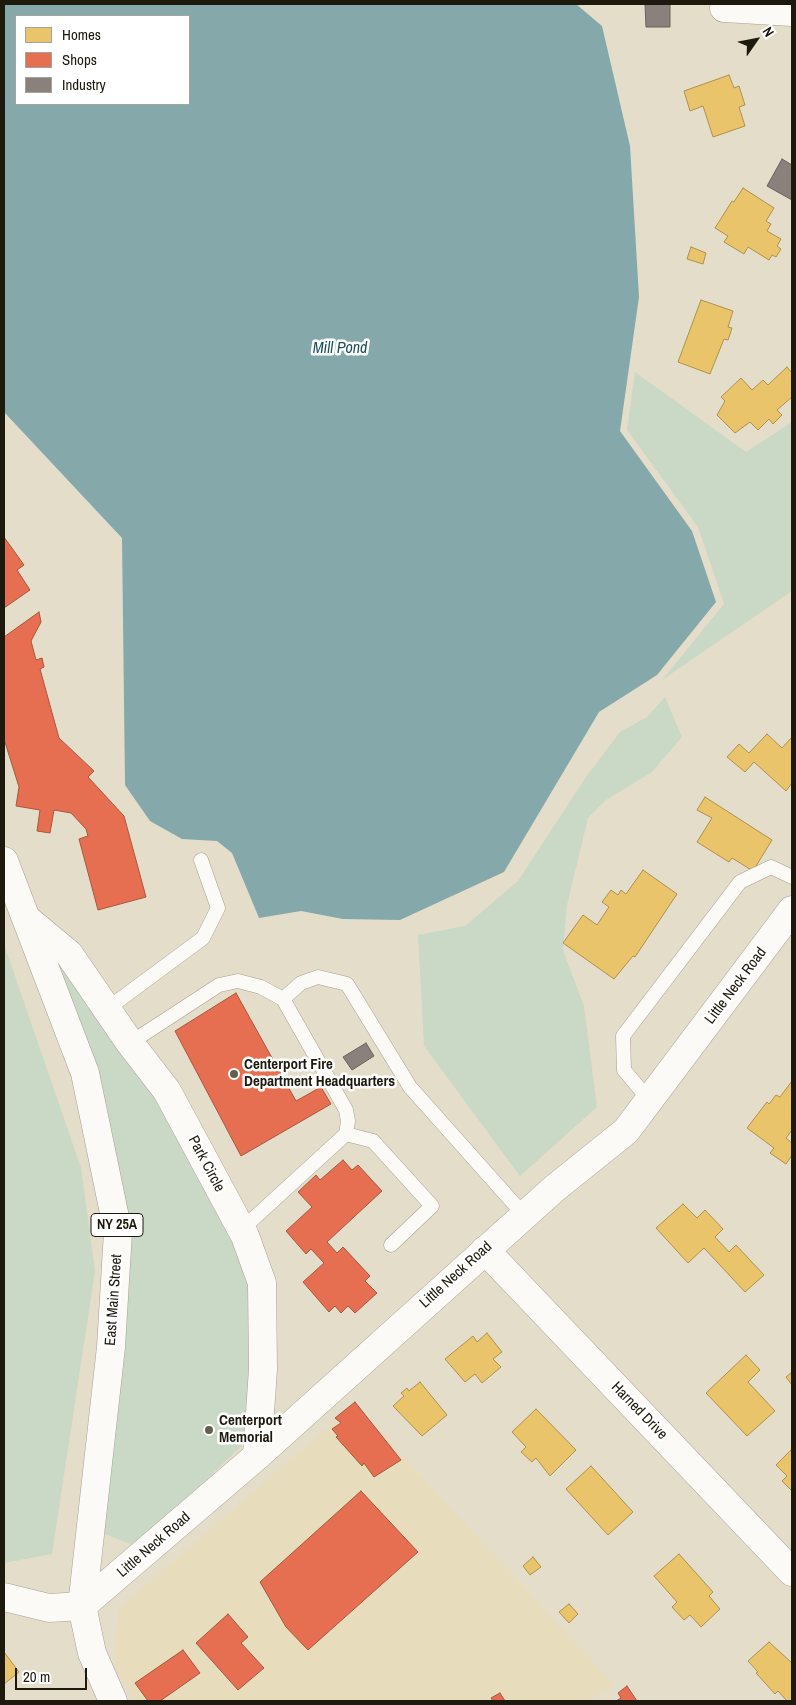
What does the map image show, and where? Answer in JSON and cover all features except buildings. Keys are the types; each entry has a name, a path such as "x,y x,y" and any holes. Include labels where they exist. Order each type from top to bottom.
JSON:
{"street":[{"path":"724,8 792,12"},
{"name":"East Main Street","path":"4,861 85,1073 118,1232 111,1347 82,1606"},
{"name":"Little Neck Road","path":"82,1606 257,1456 524,1215 626,1131 792,910"},
{"name":"Park Circle","path":"28,920 69,954 130,1043 167,1091 241,1230 262,1283 263,1369 257,1456"},
{"name":"Harned Drive","path":"485,1250 792,1572"},
{"path":"4,1596 49,1608 82,1606"},
{"name":"NY 25A","path":"82,1606 92,1653 113,1701"}],"lane":[{"path":"107,1009 203,938 218,908 201,860"},
{"path":"649,1100 624,1070 622,1036 740,882 771,867 792,877"},
{"path":"283,999 301,983 318,976 347,984 410,1087 524,1215"},
{"path":"130,1043 218,985 238,982 261,986 283,999 346,1110 348,1121 346,1134 241,1230"},
{"path":"346,1134 373,1142 432,1206 391,1245"}],"shaded area":[{"path":"355,1404 615,1685 586,1701 135,1701 114,1666 119,1608"}],"green space":[{"path":"635,372 746,452 792,422 792,591 662,680 724,604 698,527 627,430"},
{"path":"665,697 682,737 652,772 606,800 588,818 567,905 563,950 584,1006 597,1107 520,1176 424,1046 418,935 465,926 518,881 586,777 620,732 647,717"},
{"path":"42,940 159,1090 254,1280 249,1320 252,1350 248,1439 194,1492 133,1545 100,1532 126,1240"},
{"path":"4,944 81,1168 95,1271 52,1554 4,1563"}],"water":[{"name":"Mill Pond","path":"4,4 576,4 602,26 630,146 639,297 620,431 692,531 716,602 657,675 599,712 504,872 400,920 343,919 301,911 259,918 232,853 217,841 182,839 150,821 125,785 122,538 4,412"}],"place":[{"name":"Centerport Fire Department Headquarters","path":"234,1074"},
{"name":"Centerport Memorial","path":"209,1430"}]}
